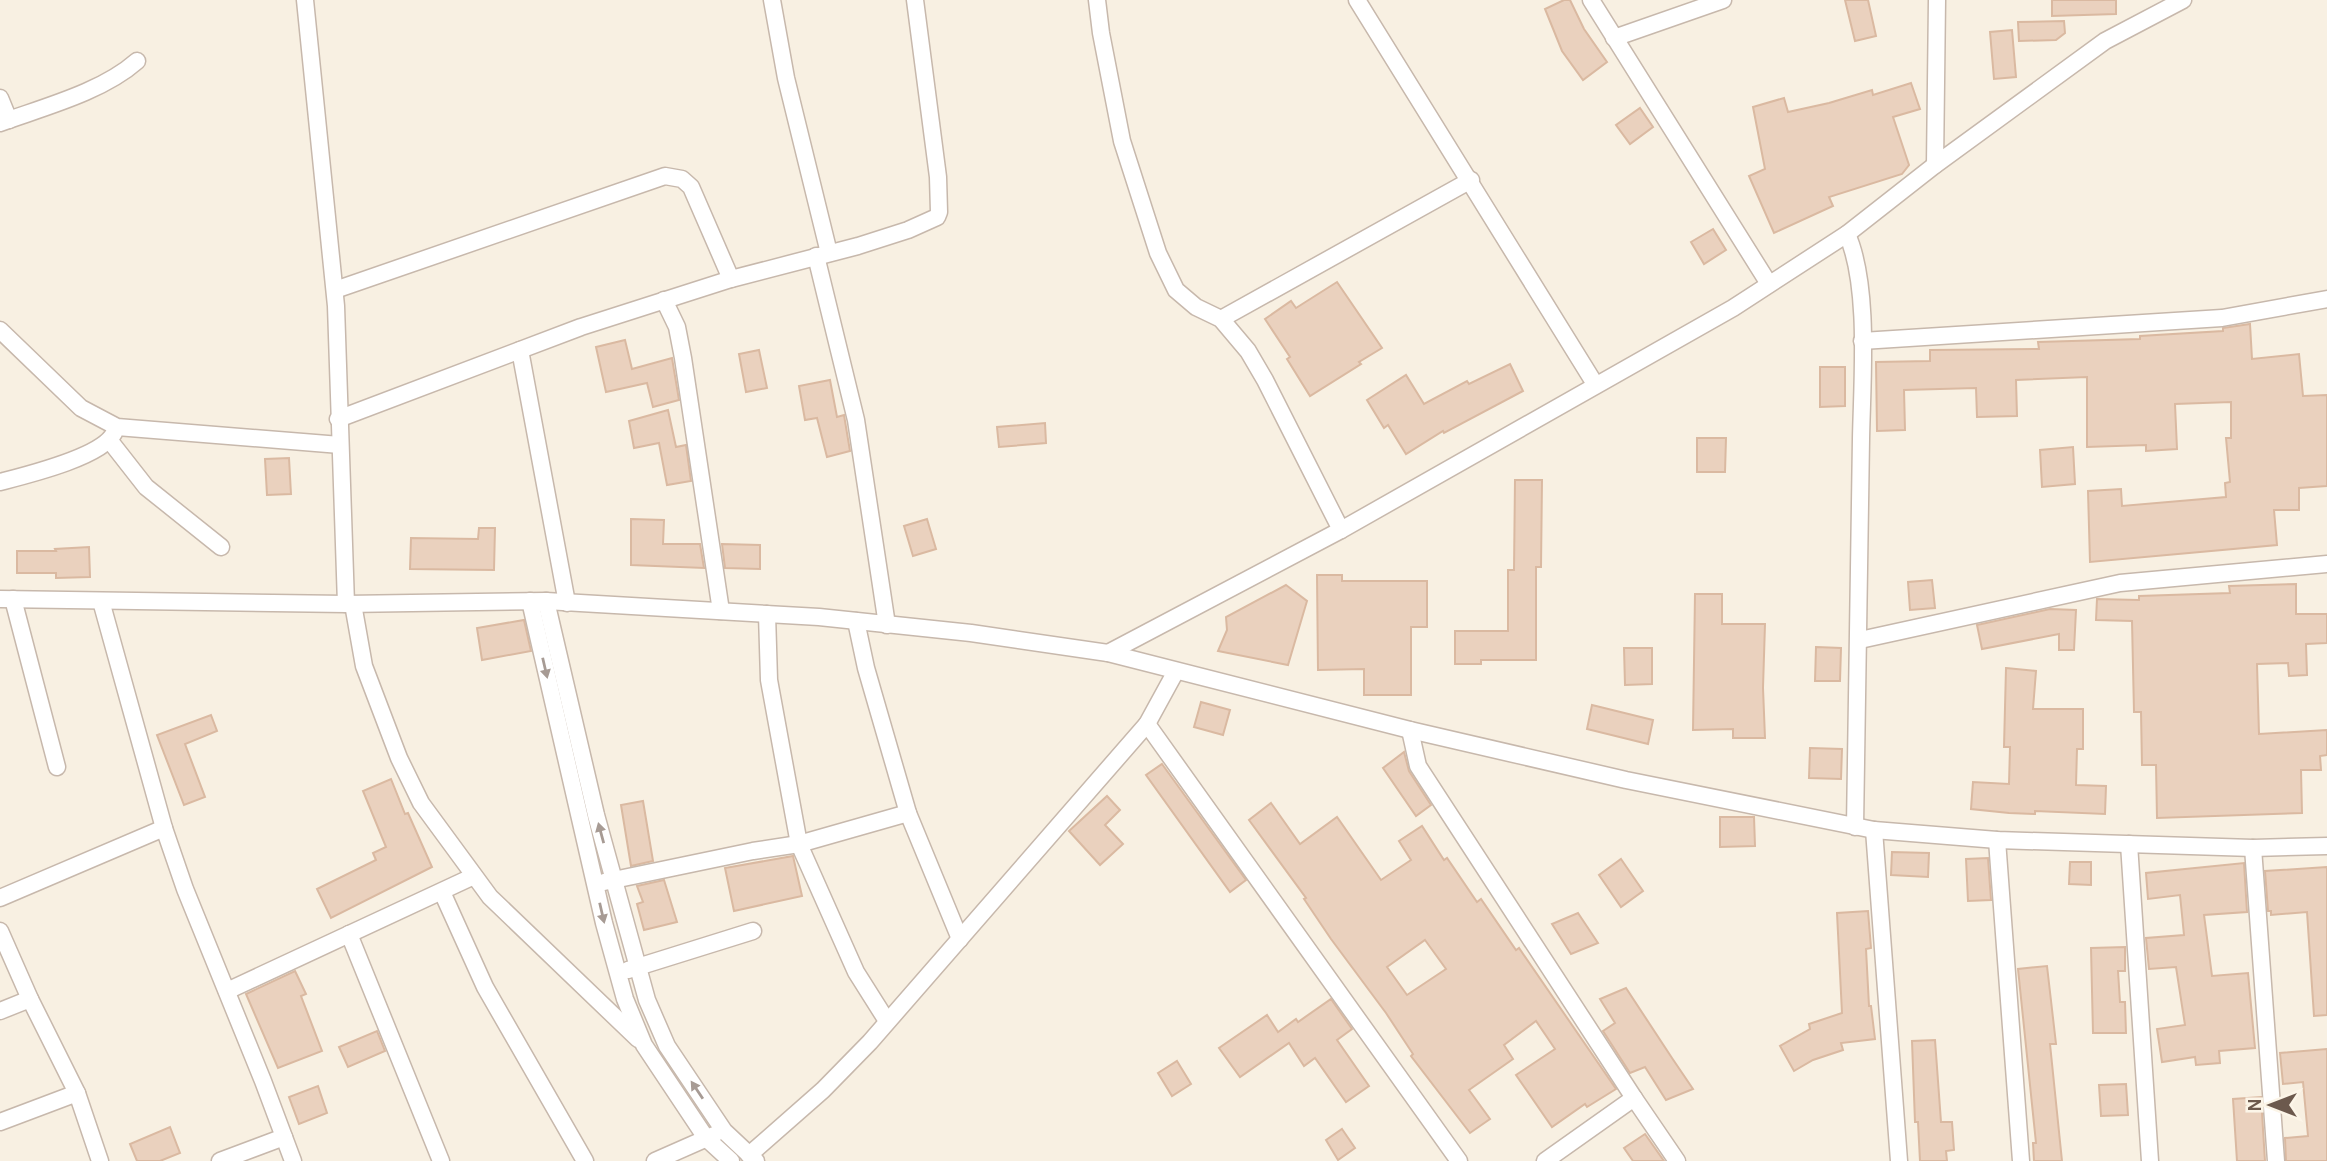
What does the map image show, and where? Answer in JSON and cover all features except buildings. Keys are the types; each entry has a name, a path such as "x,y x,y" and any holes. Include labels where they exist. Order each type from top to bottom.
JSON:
{"street":[{"path":"305,0 335,290 338,419 350,604 364,666 399,758 421,803 474,876 490,897 644,1045"},
{"path":"772,0 856,420 887,625"},
{"path":"338,419 581,327 731,279 908,230 937,217 938,177 915,0"},
{"path":"1097,0 1122,141 1158,253 1176,290 1196,307 1221,319 1248,351 1341,530"},
{"path":"1357,0 1595,384"},
{"path":"1591,0 1769,284"},
{"path":"1614,38 1723,0"},
{"path":"1935,164 1937,0"},
{"path":"1108,653 1341,530 1733,307 1847,233 1935,164 2105,41 2183,0"},
{"path":"0,98 5,121 97,86 127,70 137,61"},
{"path":"335,290 665,176 682,179 691,187 731,279"},
{"path":"1221,319 1471,180"},
{"path":"1847,233 1857,261 1862,341 1860,640 1855,827"},
{"path":"1862,341 2222,318 2327,299"},
{"path":"664,300 677,327 684,358 721,611"},
{"path":"0,330 81,408 114,434 146,487 221,547"},
{"path":"520,350 567,603"},
{"path":"0,482 56,466 99,449 114,434 340,445"},
{"path":"1860,640 2120,583 2327,564"},
{"path":"57,766 6,599 350,604 538,601 856,621 971,633 1108,653 1410,730 1626,780 1874,830 1997,840 2253,848 2327,846"},
{"path":"102,601 164,828 185,889 293,1161"},
{"path":"538,601 636,967 657,1026 667,1046 724,1131 753,1158 870,1042 1147,724 1176,671"},
{"path":"538,601 594,883 625,999 644,1045 706,1138 731,1161"},
{"path":"767,614 769,680 799,844 856,972 887,1021"},
{"path":"856,621 866,668 908,813 960,939"},
{"path":"1147,724 1459,1161"},
{"path":"1410,730 1418,766 1677,1161"},
{"path":"594,883 799,844 908,813"},
{"path":"0,898 164,828"},
{"path":"1874,830 1899,1161"},
{"path":"1997,840 2021,1161"},
{"path":"2129,844 2150,1161"},
{"path":"2253,848 2276,1161"},
{"path":"227,991 474,876"},
{"path":"442,892 485,986 585,1161"},
{"path":"0,931 77,1093 100,1161"},
{"path":"618,973 753,931"},
{"path":"349,934 441,1161"},
{"path":"0,1011 30,999"},
{"path":"0,1122 77,1093"},
{"path":"1545,1161 1634,1098"},
{"path":"655,1161 724,1131"},
{"path":"220,1161 284,1137"}]}
